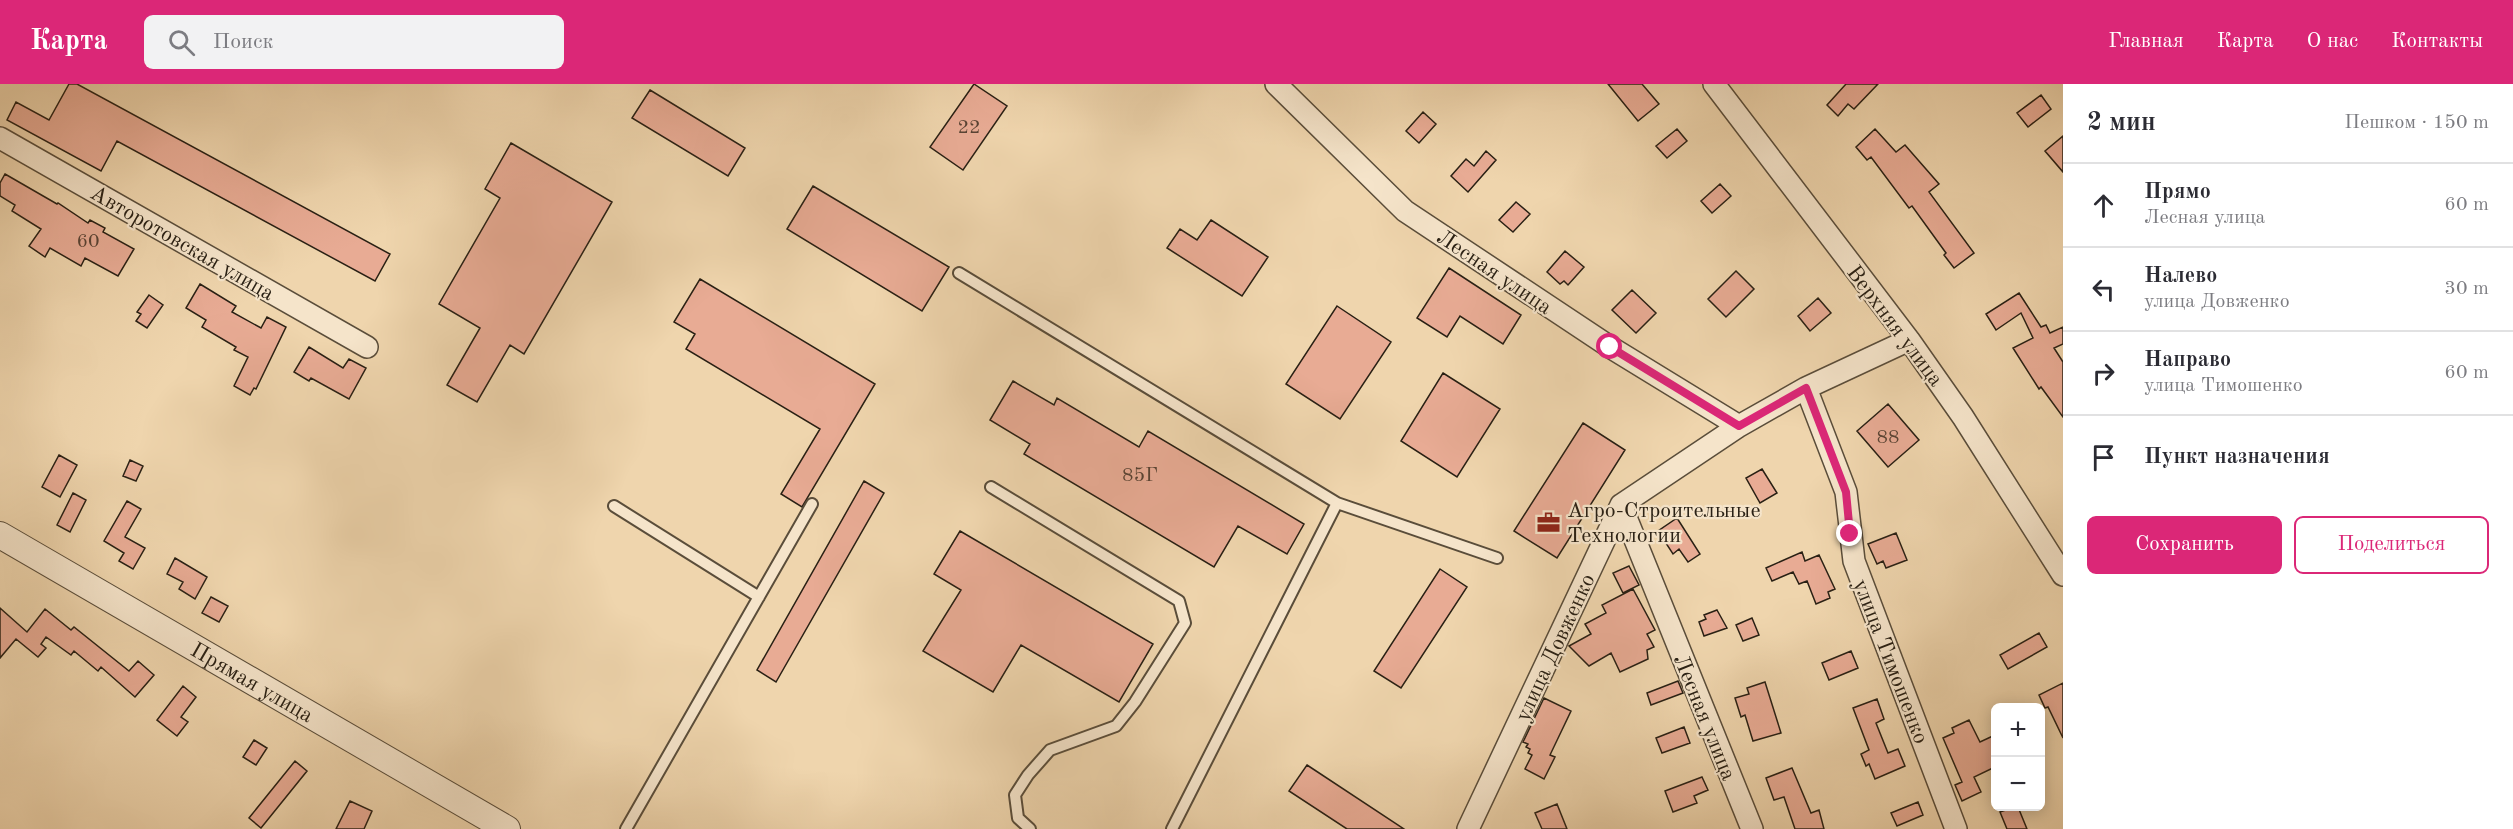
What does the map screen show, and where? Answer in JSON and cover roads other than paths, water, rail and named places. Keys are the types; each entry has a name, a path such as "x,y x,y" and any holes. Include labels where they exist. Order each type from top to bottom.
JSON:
{"street":[{"name":"Лесная улица","path":"1276,84 1405,211 1610,347 1739,426"},
{"name":"Верхняя улица","path":"1714,84 1909,340 1963,417 2063,575"},
{"name":"Авторотовская улица","path":"0,138 367,347"},
{"path":"1621,505 1739,426 1806,388 1909,340"},
{"name":"улица Тимошенко","path":"1806,388 1846,492 1854,561 1956,829"},
{"name":"Лесная улица","path":"1621,505 1752,829"},
{"name":"улица Довженко","path":"1468,829 1621,505"},
{"name":"Прямая улица","path":"0,535 507,829"}],"lane":[{"path":"959,273 1337,503 1497,558"},
{"path":"991,487 1179,601 1185,623 1135,702 1116,726 1050,750 1028,775 1015,795 1018,818 1030,829"},
{"path":"1172,829 1337,503"},
{"path":"626,829 812,504"},
{"path":"614,506 759,597"}],"place":[{"name":"Агро-Строительные Технологии","path":"1549,522"}]}
